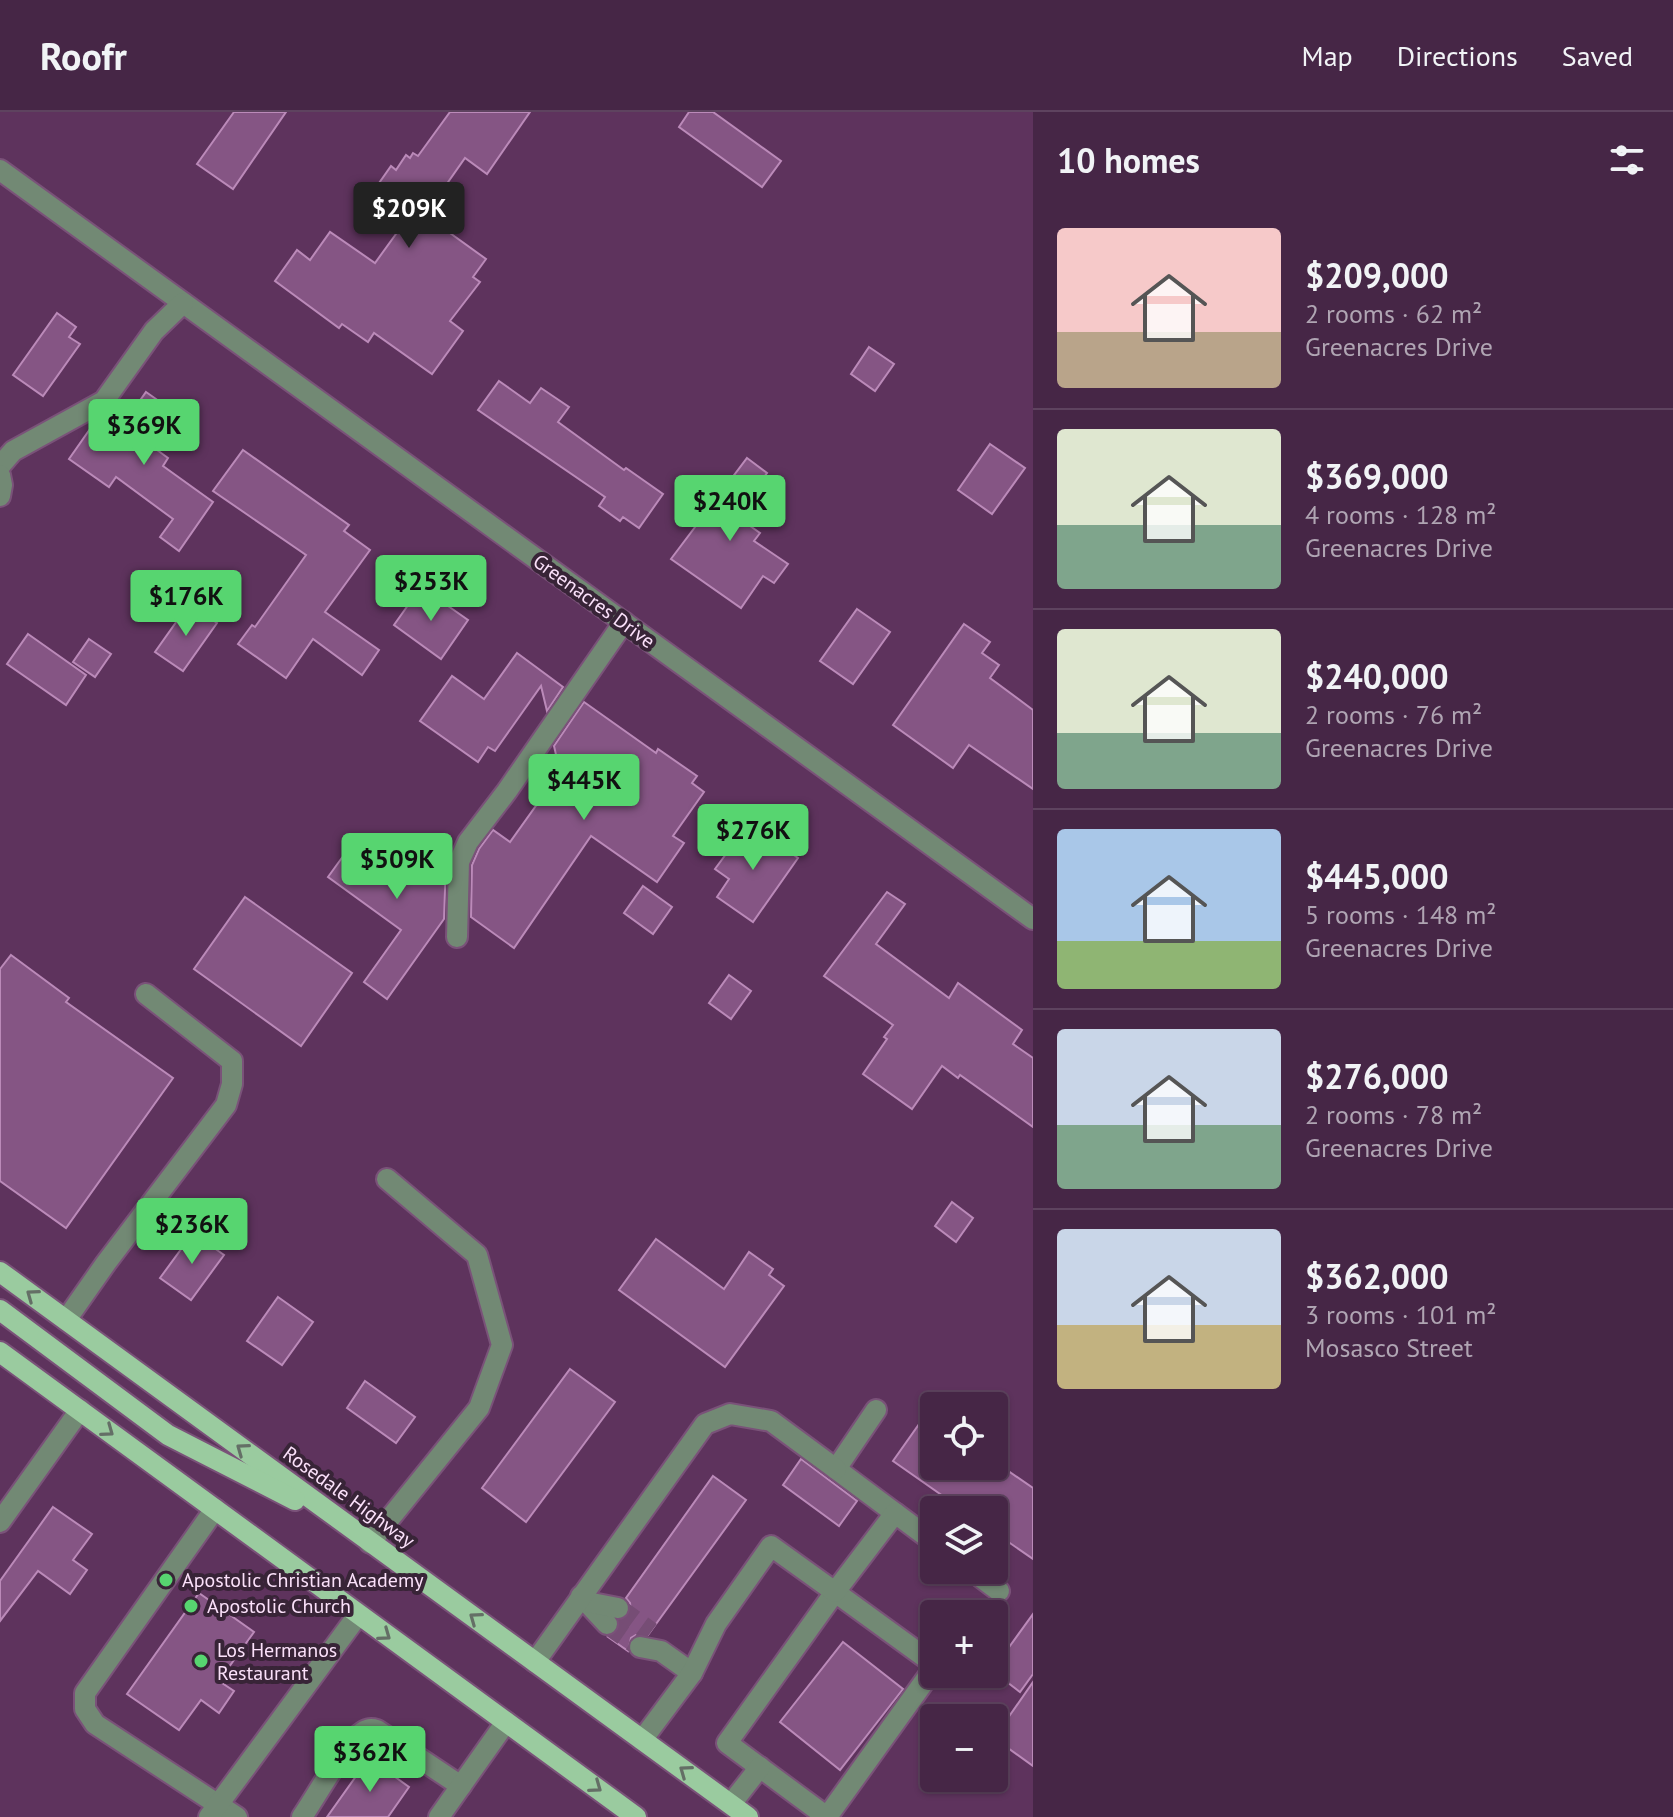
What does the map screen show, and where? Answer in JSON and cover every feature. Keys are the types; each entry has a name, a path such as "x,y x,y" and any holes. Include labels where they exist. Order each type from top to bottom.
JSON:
{"main road":[{"name":"Rosedale Highway","path":"0,1272 740,1811"},
{"path":"0,1310 168,1435 363,1537"},
{"path":"0,1352 627,1814"}],"street":[{"name":"Greenacres Drive","path":"0,170 1033,919"},
{"path":"0,466 13,451 104,401 154,331 183,303"},
{"path":"0,475 0,496"},
{"path":"457,937 459,862 468,842 624,622"},
{"path":"66,1320 226,1105 232,1084 232,1061 146,994"},
{"path":"363,1537 479,1408 502,1345 477,1255 387,1179"},
{"path":"0,1522 80,1410"},
{"path":"836,1469 876,1410"},
{"path":"535,1662 584,1599 705,1424 730,1414 771,1421 920,1532"},
{"path":"215,1509 85,1693 85,1709 95,1724 213,1811 237,1817"},
{"path":"895,1513 727,1743 827,1817 920,1686"},
{"path":"642,1740 692,1673 716,1624 771,1546 920,1656"},
{"path":"990,1584 999,1591"},
{"path":"584,1599 612,1616"},
{"path":"213,1811 358,1615"},
{"path":"650,1643 692,1673"},
{"path":"439,1817 506,1722"},
{"path":"302,1817 351,1745 369,1728 377,1730 461,1786"},
{"path":"740,1811 760,1767"}],"building":[{"path":"234,112 286,112 233,189 197,164"},
{"path":"450,112 530,112 487,174 465,158 425,215 486,259 473,277 480,282 450,321 463,331 432,374 374,333 368,342 342,324 339,328 275,281 297,250 310,260 330,232 375,263 409,216 382,197 386,192 377,186 391,166 396,170 406,155 410,158 413,153 418,156"},
{"path":"689,112 713,112 781,161 762,187 679,127"},
{"path":"57,313 76,327 69,337 80,344 43,396 13,375"},
{"path":"869,347 894,364 875,391 851,374"},
{"path":"499,381 530,403 541,388 569,407 558,422 663,494 639,528 623,517 620,521 599,506 605,497 478,410"},
{"path":"146,392 176,413 153,447 168,458 163,466 213,502 179,551 160,537 173,519 116,477 109,487 69,459 95,422 115,436"},
{"path":"990,444 1025,468 992,514 958,490"},
{"path":"243,450 349,525 344,531 370,550 325,612 379,650 362,675 313,639 286,678 238,644 252,625 255,627 306,555 213,491"},
{"path":"747,458 767,473 736,516 760,533 754,541 788,564 774,583 763,576 741,608 671,559"},
{"path":"421,587 468,620 441,659 394,625"},
{"path":"189,604 217,623 183,671 155,652"},
{"path":"857,609 890,632 853,684 820,661"},
{"path":"964,624 990,642 982,653 999,665 990,678 1033,710 1033,789 969,745 953,768 893,725"},
{"path":"28,634 86,675 66,705 7,664"},
{"path":"89,639 111,654 95,677 73,662"},
{"path":"517,653 563,687 547,711 541,686 495,751 488,747 478,762 420,721 452,676 484,699"},
{"path":"584,702 656,753 658,749 697,776 692,783 704,792 673,836 684,843 657,882 591,836 514,948 471,917 472,865 493,830 510,842 560,772 554,746"},
{"path":"749,823 798,858 753,922 717,897 729,879 715,869"},
{"path":"357,837 395,863 413,837 446,861 444,919 387,999 364,982 401,930 328,877"},
{"path":"643,886 672,907 653,934 624,913"},
{"path":"887,892 905,904 876,944 949,998 958,983 1022,1030 1013,1044 1033,1058 1033,1127 960,1075 958,1078 942,1066 912,1109 863,1074 893,1025 824,976"},
{"path":"245,897 352,973 301,1046 194,969"},
{"path":"11,955 69,998 66,1002 173,1078 66,1228 0,1181 0,969"},
{"path":"729,975 751,991 731,1019 709,1003"},
{"path":"952,1202 973,1218 956,1242 935,1226"},
{"path":"193,1233 224,1255 191,1300 160,1278"},
{"path":"656,1239 724,1289 749,1252 773,1269 769,1275 784,1286 725,1367 619,1290"},
{"path":"278,1297 313,1322 282,1365 247,1341"},
{"path":"570,1369 615,1402 526,1522 482,1488"},
{"path":"365,1381 415,1417 396,1443 347,1408"},
{"path":"920,1423 920,1480 893,1461"},
{"path":"801,1459 857,1501 839,1526 783,1485"},
{"path":"1008,1471 1033,1488 1033,1559 1008,1542 1008,1496 943,1496 920,1480 1008,1480"},
{"path":"713,1476 746,1500 648,1635 631,1638 628,1651 608,1637 616,1633 619,1621 631,1611 626,1598"},
{"path":"53,1507 92,1534 73,1560 87,1570 70,1594 38,1571 0,1621 0,1581"},
{"path":"199,1593 254,1632 219,1681 234,1691 219,1713 201,1700 179,1730 127,1694"},
{"path":"1033,1614 1033,1674 1020,1692 1008,1683 1008,1649"},
{"path":"843,1642 903,1689 840,1770 780,1722"},
{"path":"1033,1682 1033,1766 1008,1748 1008,1718"},
{"path":"369,1758 409,1787 388,1817 327,1817"}],"tunnel":[{"path":"618,1608 651,1632"},
{"path":"607,1624 640,1647"}],"place":[{"name":"Apostolic Christian Academy","path":"166,1580"},
{"name":"Apostolic Church","path":"191,1606"},
{"name":"Los Hermanos Restaurant","path":"201,1661"}]}
